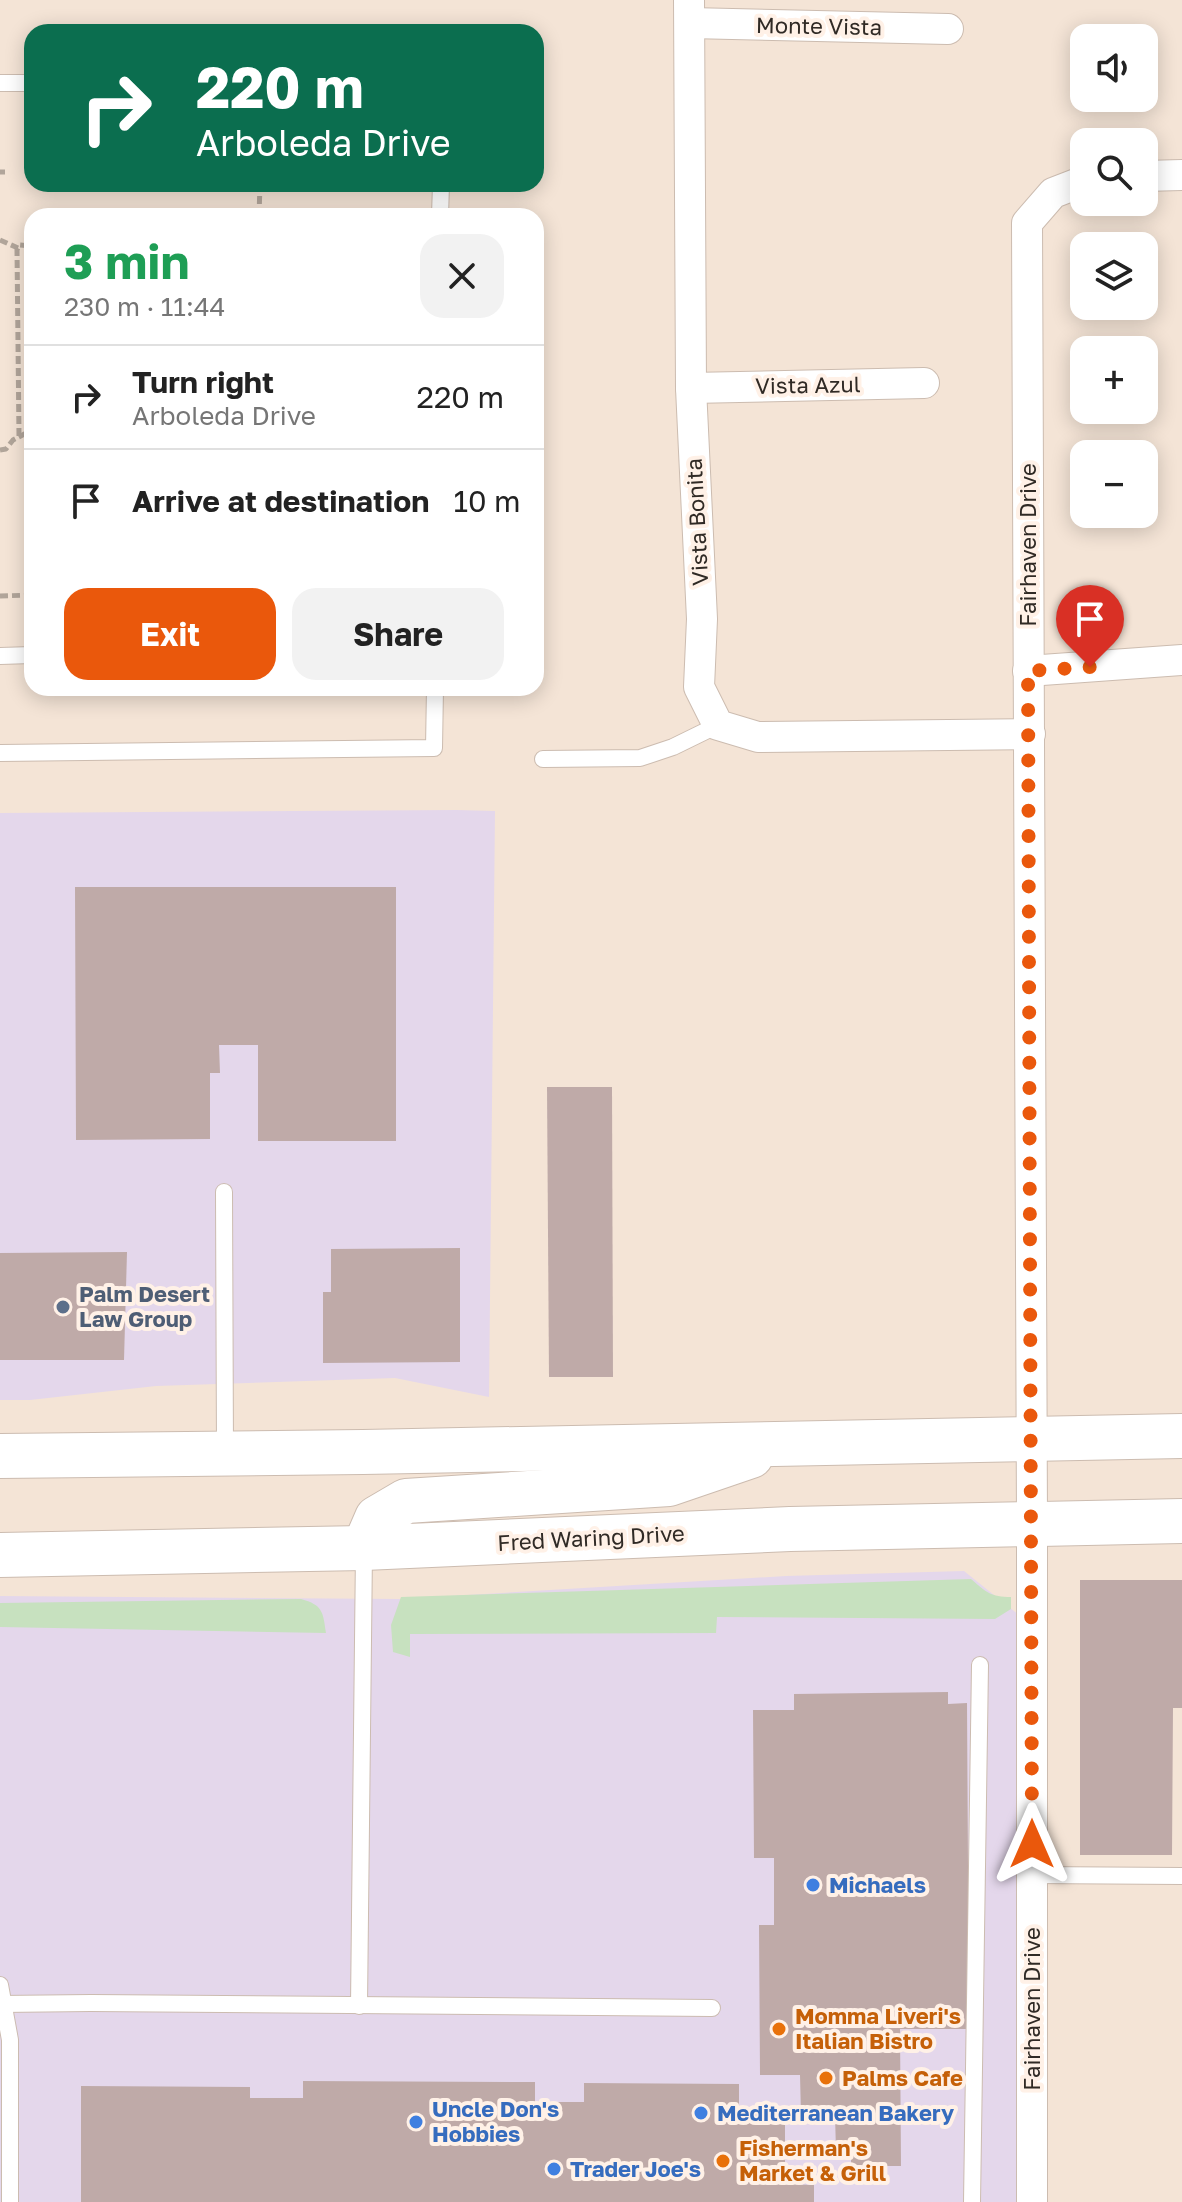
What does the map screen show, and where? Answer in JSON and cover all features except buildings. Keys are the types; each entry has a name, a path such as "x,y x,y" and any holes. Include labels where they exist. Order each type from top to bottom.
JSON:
{"main road":[{"path":"0,1456 1182,1436"},
{"path":"364,1548 377,1518 406,1501 669,1484 787,1443"},
{"name":"Fred Waring Drive","path":"0,1555 364,1548 790,1529 1182,1521"}],"street":[{"name":"Monte Vista","path":"689,11 948,29"},
{"name":"Vista Bonita","path":"689,11 691,388 702,619 699,687 718,725"},
{"path":"1158,176 1182,175"},
{"name":"Fairhaven Drive","path":"1032,2202 1027,223 1053,193 1070,186"},
{"name":"Vista Azul","path":"691,388 924,383"},
{"path":"1028,671 1182,660"},
{"path":"718,725 758,737 1030,734"}],"lane":[{"path":"0,83 24,83"},
{"path":"0,656 24,655"},
{"path":"0,753 434,748 435,696"},
{"path":"543,759 640,758 673,747 718,725"},
{"path":"224,1192 225,1453"},
{"path":"359,2006 364,1548"},
{"path":"972,2202 980,1665"},
{"path":"1032,1875 1182,1876"},
{"path":"0,1985 10,2040 10,2202"},
{"path":"2,2004 712,2008"}],"path":[{"path":"0,240 18,248"},
{"path":"18,248 24,245"},
{"path":"18,248 19,436"},
{"path":"0,450 6,449 24,434"},
{"path":"0,596 24,595"}],"shaded area":[{"path":"495,811 489,1397 395,1378 156,1386 30,1400 0,1400 0,813"},
{"path":"964,1571 1024,1619 1026,2202 0,2202 0,1596 399,1599 786,1576"}],"green space":[{"path":"971,1579 989,1593 1011,1597 1011,1609 995,1619 717,1617 716,1633 410,1634 410,1657 393,1652 391,1625 401,1597"},
{"path":"301,1599 321,1610 326,1633 0,1627 0,1603"}],"place":[{"name":"Palm Desert Law Group","path":"63,1307"},
{"name":"Michaels","path":"813,1885"},
{"name":"Momma Liveri's Italian Bistro","path":"779,2029"},
{"name":"Palms Cafe","path":"826,2078"},
{"name":"Mediterranean Bakery","path":"701,2113"},
{"name":"Uncle Don's Hobbies","path":"416,2122"},
{"name":"Fisherman's Market & Grill","path":"723,2161"},
{"name":"Trader Joe's","path":"554,2169"}],"route":[{"path":"1032,1844 1028,671 1090,667"}]}
